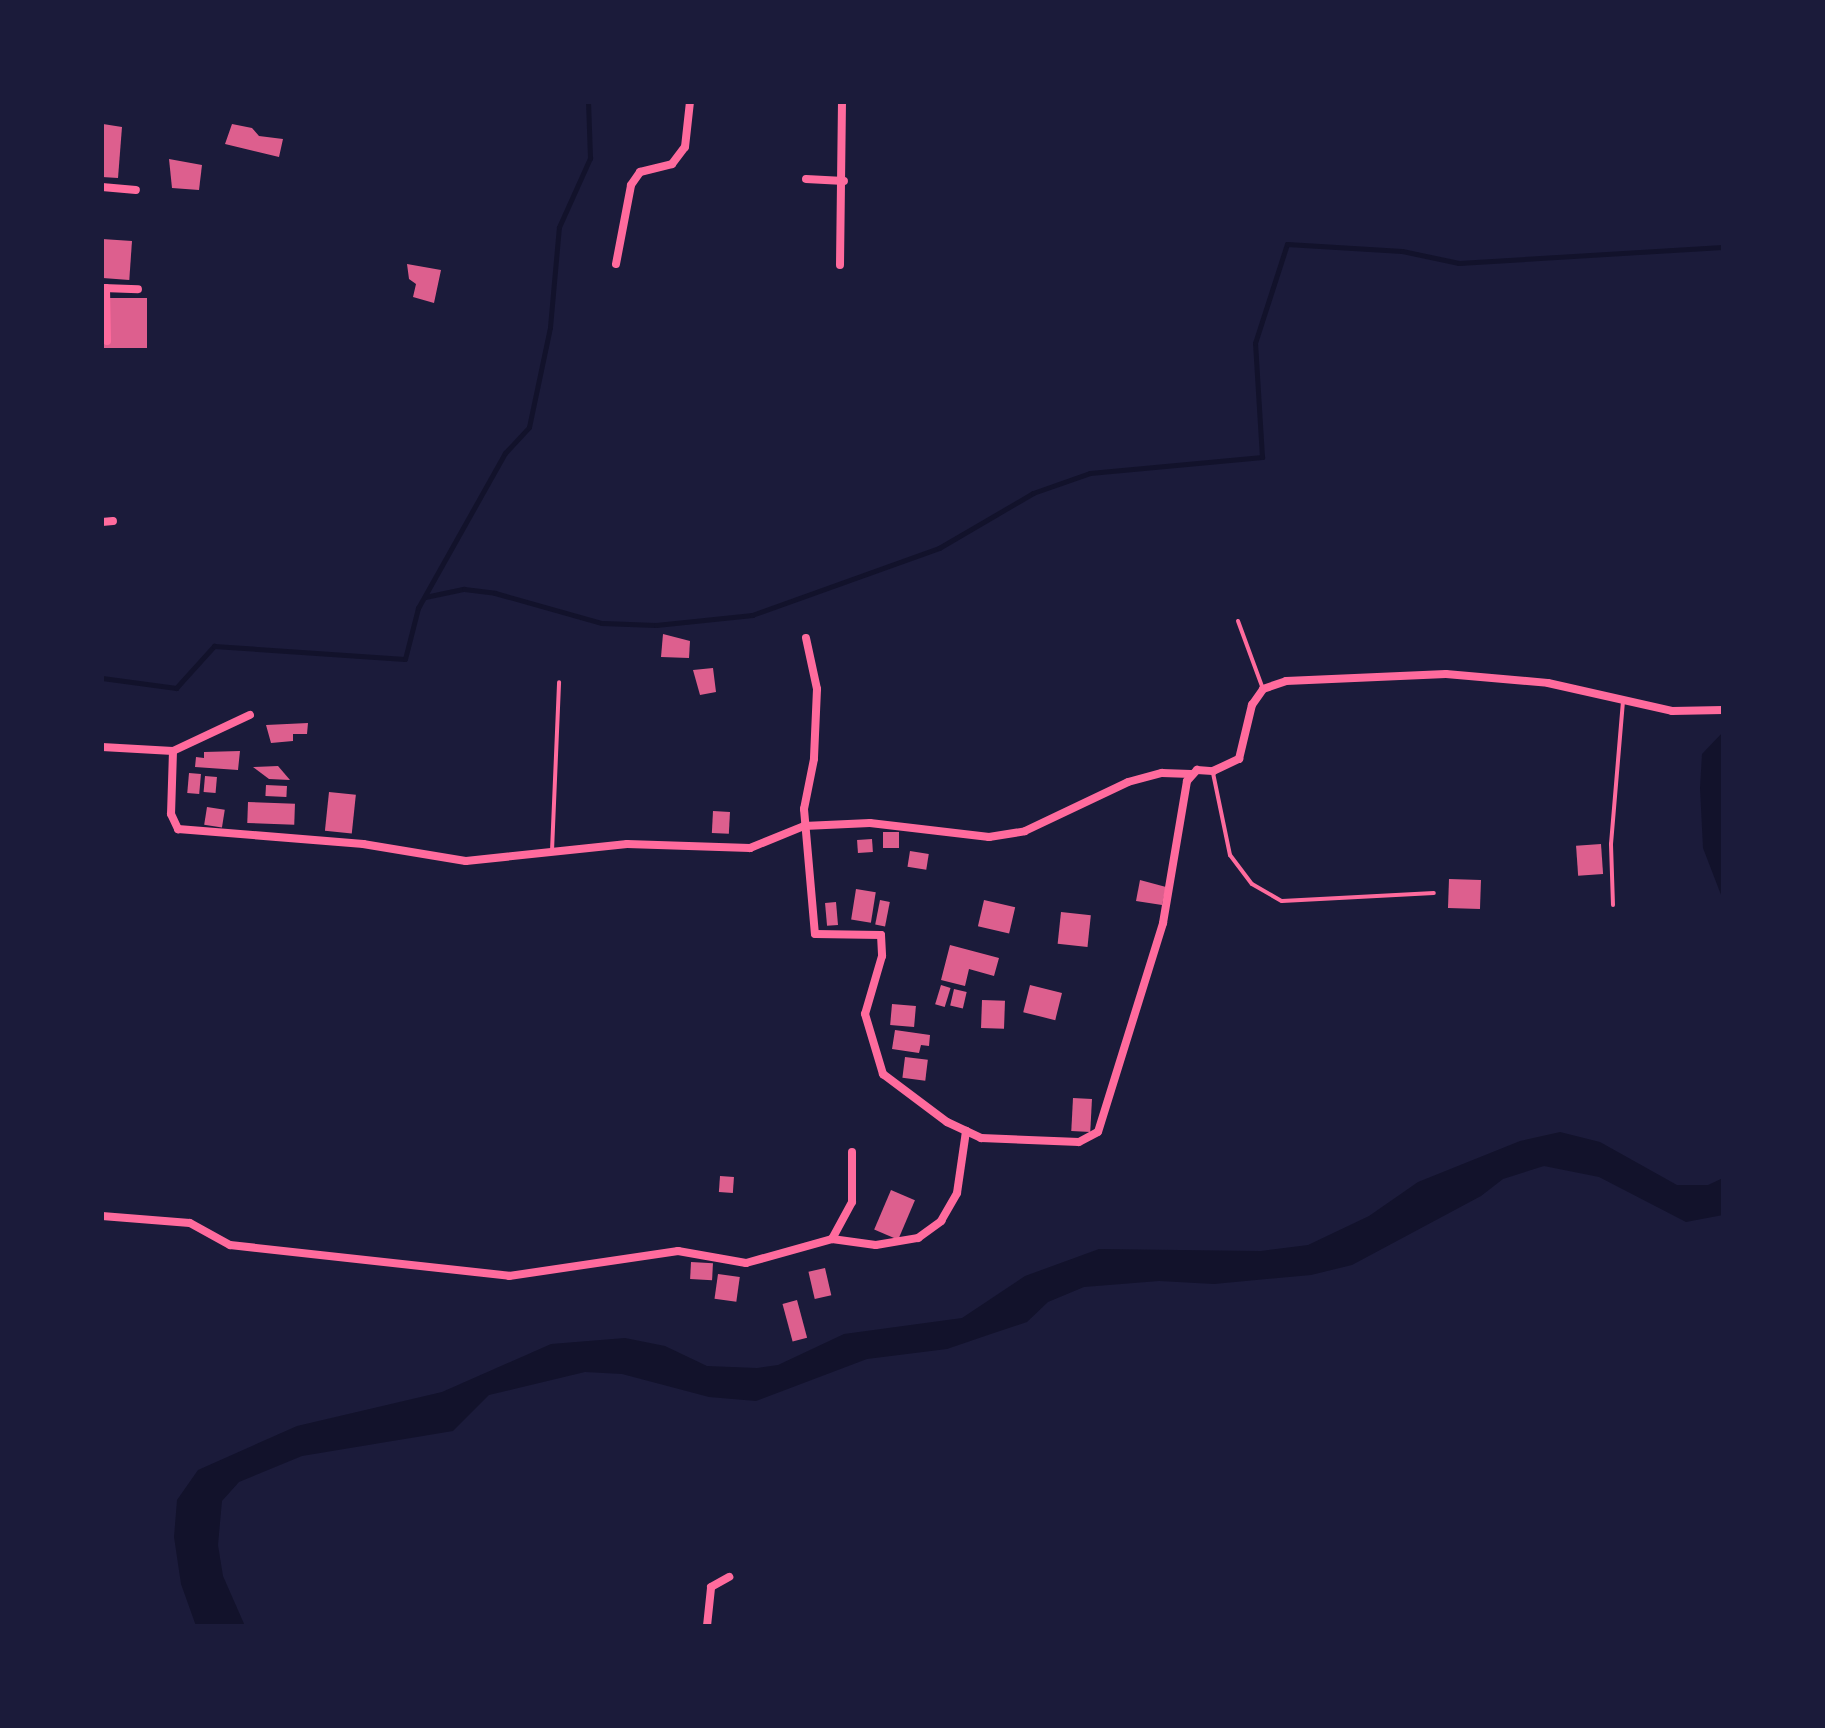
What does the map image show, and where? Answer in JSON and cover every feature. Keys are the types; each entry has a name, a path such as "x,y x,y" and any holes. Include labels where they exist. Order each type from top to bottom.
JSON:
{"street":[{"path":"616,264 631,185 640,172 672,164 685,147 690,102"},
{"path":"840,265 844,181 842,102"},
{"path":"806,179 844,181"},
{"path":"102,187 136,190"},
{"path":"107,341 104,288 138,289"},
{"path":"102,522 113,521"},
{"path":"806,638 817,724 804,826 815,934 881,935 882,956 865,1014 883,1074 981,1138 1079,1142 1098,1132 1163,923 1191,774"},
{"path":"173,751 171,814 178,829 195,834 363,844 466,861 627,844 750,848 804,826 870,823 989,837 1025,831 1128,782 1162,773 1213,771 1239,759 1252,705 1263,689 1286,681 1446,674 1548,683 1672,711 1723,710"},
{"path":"102,747 173,751 250,715"},
{"path":"102,1216 190,1223 230,1245 509,1276 678,1251 746,1263 832,1239 876,1245 918,1238 941,1221 957,1193 966,1131"},
{"path":"832,1239 852,1202 852,1152"},
{"path":"707,1626 711,1587 729,1577"}],"lane":[{"path":"1238,621 1263,689"},
{"path":"552,851 559,682"},
{"path":"1613,905 1611,844 1623,701"},
{"path":"1213,771 1230,855 1252,884 1282,901 1434,893"}],"shaded area":[{"path":"1723,732 1723,900 1703,848 1700,788 1702,754"},
{"path":"1560,1132 1600,1142 1677,1185 1708,1185 1723,1178 1723,1215 1686,1222 1599,1177 1544,1166 1503,1179 1481,1196 1352,1265 1311,1275 1214,1284 1159,1281 1084,1287 1048,1302 1027,1322 947,1349 867,1359 756,1401 709,1397 622,1374 585,1372 489,1395 453,1431 302,1456 239,1482 222,1501 218,1545 223,1576 245,1626 196,1626 181,1584 174,1537 177,1500 198,1470 297,1426 442,1392 551,1344 625,1338 665,1346 707,1366 757,1368 778,1365 844,1334 962,1318 1025,1276 1099,1249 1261,1251 1308,1245 1369,1216 1418,1182 1520,1141"}],"building":[{"path":"103,124 122,127 118,178 102,177"},
{"path":"232,124 252,128 259,136 283,139 279,157 225,144"},
{"path":"169,159 202,165 199,190 172,188"},
{"path":"102,239 132,241 129,280 102,278"},
{"path":"407,264 441,270 434,303 413,297 416,284 409,279"},
{"path":"102,298 147,298 147,348 102,348"},
{"path":"663,634 690,641 689,658 661,657"},
{"path":"713,668 716,692 700,695 693,670"},
{"path":"308,723 307,734 293,734 293,741 271,743 266,725"},
{"path":"240,751 238,770 195,767 196,757 204,758 204,752"},
{"path":"278,766 290,780 269,779 253,767"},
{"path":"189,773 201,774 199,794 187,793"},
{"path":"205,776 217,777 216,793 204,792"},
{"path":"266,785 287,786 286,797 265,796"},
{"path":"329,792 356,795 352,834 325,831"},
{"path":"248,802 295,804 294,825 247,823"},
{"path":"207,807 225,810 222,828 204,825"},
{"path":"713,811 730,812 729,834 712,833"},
{"path":"883,832 899,832 899,848 883,848"},
{"path":"872,839 873,852 858,853 857,840"},
{"path":"1601,844 1603,874 1578,876 1576,846"},
{"path":"910,851 929,854 926,870 907,867"},
{"path":"1449,879 1481,880 1480,909 1448,908"},
{"path":"1140,880 1166,887 1162,905 1136,901"},
{"path":"856,889 876,892 871,923 851,920"},
{"path":"880,900 890,902 885,926 875,925"},
{"path":"984,900 1015,907 1009,934 978,926"},
{"path":"836,902 838,925 827,926 825,903"},
{"path":"1061,912 1091,915 1087,947 1058,944"},
{"path":"950,945 999,958 994,976 969,969 965,986 941,980"},
{"path":"941,985 951,988 945,1007 935,1004"},
{"path":"1030,985 1062,993 1055,1020 1023,1012"},
{"path":"954,989 967,992 963,1008 950,1006"},
{"path":"982,1000 1005,1001 1004,1029 981,1028"},
{"path":"892,1004 916,1006 914,1027 890,1025"},
{"path":"895,1030 930,1035 929,1046 921,1045 919,1053 892,1049"},
{"path":"905,1057 928,1060 925,1081 902,1078"},
{"path":"1073,1098 1092,1099 1090,1132 1071,1131"},
{"path":"720,1176 734,1177 733,1193 719,1192"},
{"path":"891,1190 915,1200 898,1240 874,1230"},
{"path":"691,1262 713,1263 712,1280 690,1279"},
{"path":"825,1268 831,1295 815,1299 808,1272"},
{"path":"718,1274 740,1277 736,1302 715,1299"},
{"path":"797,1300 807,1338 793,1342 783,1304"}],"waterway":[{"path":"102,678 176,688 214,646 405,659 418,608 505,453 529,427 550,327 559,227 590,158 588,102"},
{"path":"425,597 464,589 495,593 602,623 656,625 752,615 939,548 1033,493 1090,473 1262,457 1255,343 1287,244 1402,251 1459,263 1723,247"}]}
